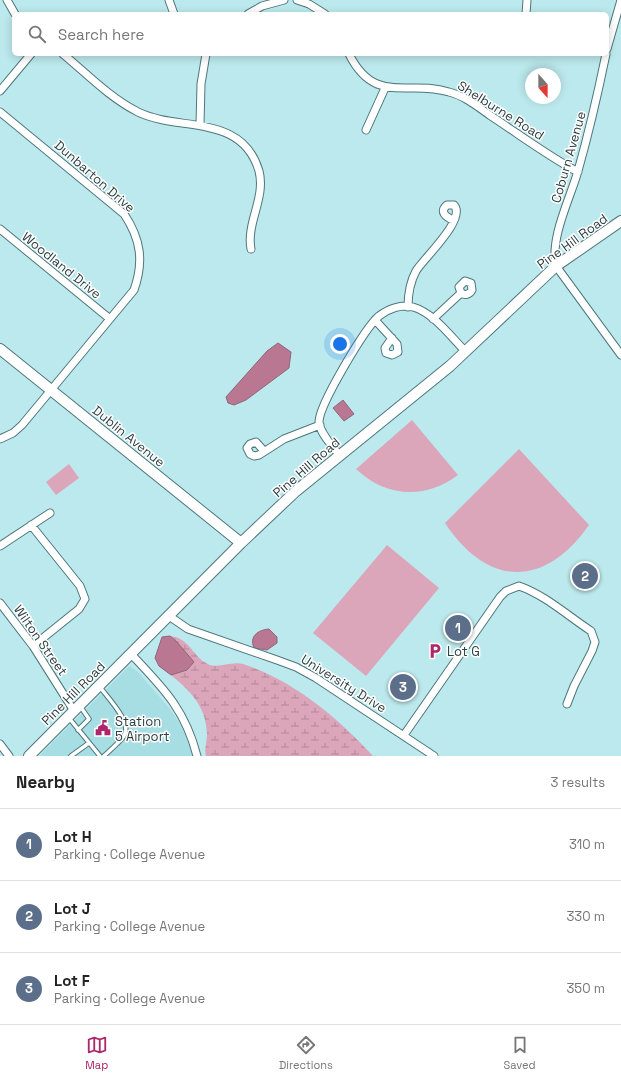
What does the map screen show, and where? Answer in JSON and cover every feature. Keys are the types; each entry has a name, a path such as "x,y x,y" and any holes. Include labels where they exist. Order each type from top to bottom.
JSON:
{"street":[{"path":"7,0 14,12"},
{"path":"169,0 173,12"},
{"path":"252,12 267,4 284,0"},
{"path":"300,0 321,12"},
{"path":"526,12 527,0"},
{"path":"609,42 621,0"},
{"path":"0,91 29,56"},
{"path":"65,56 130,108 160,119 218,129 243,144 249,152 258,171 261,191 250,234 251,249"},
{"path":"200,125 201,84 206,56"},
{"path":"349,56 362,74 385,88 366,130"},
{"name":"Coburn Avenue","path":"556,266 554,252 556,241 578,172 606,56"},
{"name":"Shelburne Road","path":"385,88 439,89 459,95 578,172"},
{"name":"Dunbarton Drive","path":"0,112 124,214 133,227 138,240 141,258 139,275 134,290 22,425 13,433 0,440"},
{"path":"408,306 409,291 413,276 437,247 453,220"},
{"name":"Pine Hill Road","path":"29,756 241,543 296,491 466,352 556,266 621,221"},
{"name":"Woodland Drive","path":"0,229 110,319"},
{"path":"556,266 621,356"},
{"path":"433,319 461,293"},
{"path":"339,455 320,425 321,412 327,398 366,332 375,320 390,310 408,306 422,311 433,319 466,352"},
{"path":"375,320 392,338"},
{"name":"Dublin Avenue","path":"0,348 241,543"},
{"path":"264,451 284,439 320,425"},
{"path":"0,546 50,512"},
{"path":"31,525 80,586 85,599 79,609 33,646"},
{"path":"404,735 506,591 519,586 530,590 591,631 595,642 567,704"},
{"name":"Wilton Street","path":"0,603 33,646 74,711"},
{"name":"University Drive","path":"169,616 188,629 296,667 316,678 434,756"},
{"path":"131,654 176,705 187,724 197,756"},
{"path":"0,744 9,756"}],"lane":[{"path":"99,686 116,707 125,722 126,728 125,735 104,756"},
{"path":"74,711 89,719 78,730"},
{"path":"74,711 78,730 100,756"},
{"path":"73,755 89,743"}],"shaded area":[{"path":"278,343 291,352 289,368 246,400 234,405 228,403 226,397 267,351"},
{"path":"343,400 354,414 344,421 333,408"},
{"path":"269,629 277,637 277,643 267,650 254,648 253,640 256,634"},
{"path":"170,636 194,662 187,670 171,675 159,666 155,658 162,637"},
{"path":"129,666 138,672 170,709 182,727 193,756 39,756"}],"green space":[{"path":"412,420 458,475 432,489 406,492 392,490 380,485 367,478 356,469"},
{"path":"519,449 589,525 572,546 554,560 535,569 517,572 498,569 479,560 462,544 445,523"},
{"path":"69,464 79,478 56,495 46,482"},
{"path":"387,545 439,588 366,676 313,633"},
{"path":"170,636 183,640 199,658 210,665 217,666 234,663 243,664 262,671 297,690 329,714 373,756 206,756 205,751 207,734 204,715 196,700 185,687 171,675 187,670 177,642"}],"place":[{"name":"Lot J","path":"585,576"},
{"name":"Lot H","path":"458,628"},
{"name":"Lot G","path":"435,651"},
{"name":"Lot F","path":"403,687"},
{"name":"Station 5 Airport","path":"103,728"}]}
